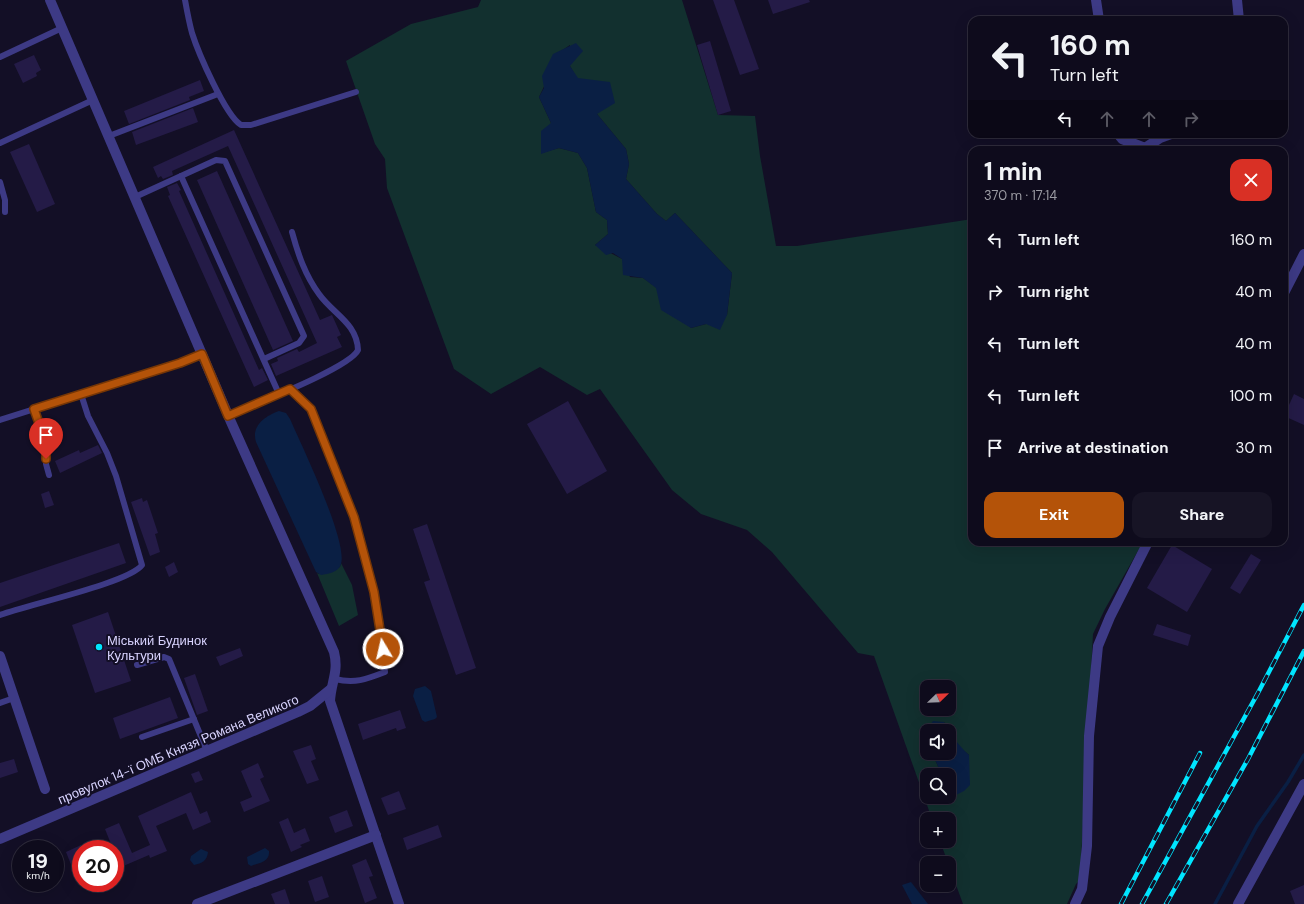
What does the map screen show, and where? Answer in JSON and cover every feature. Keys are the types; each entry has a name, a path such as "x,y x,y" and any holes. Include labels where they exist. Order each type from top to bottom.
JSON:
{"street":[{"path":"50,0 228,416 334,652 337,663 335,679 330,689 330,701 399,904"},
{"path":"1096,0 1098,16"},
{"path":"1237,0 1239,16"},
{"path":"1121,138 1122,140 1139,146"},
{"path":"1148,146 1160,138"},
{"path":"1288,285 1304,254"},
{"path":"1075,904 1082,889 1087,846 1089,736 1098,646 1110,617 1146,546"},
{"path":"0,656 45,789"},
{"name":"провулок 14-ї ОМБ Князя Романа Великого","path":"0,838 310,706 330,689"},
{"path":"1238,904 1304,784"},
{"path":"197,904 376,835"}],"lane":[{"path":"185,0 195,40 218,94 237,122 246,126 356,92"},
{"path":"0,57 62,28"},
{"path":"109,136 218,94"},
{"path":"0,143 93,100"},
{"path":"135,197 216,160 225,161 304,336 303,341 264,359"},
{"path":"181,176 279,394"},
{"path":"0,182 5,200 5,212"},
{"path":"228,416 290,389 347,361 356,354 358,350 356,340 347,322 320,296 310,280 299,257 292,232"},
{"path":"0,420 202,354"},
{"path":"290,389 311,409 354,517 374,592 382,642 385,672 355,682 335,679"},
{"path":"0,615 102,585 133,572 142,565 116,476 88,416 81,394"},
{"path":"34,409 46,443 46,464 49,475"},
{"path":"137,665 164,657 169,659 207,751"},
{"path":"0,703 14,698"},
{"path":"142,737 194,719"}],"green space":[{"path":"481,0 682,0 718,115 755,116 760,156 776,246 797,246 968,220 968,546 1141,546 1105,609 1093,634 1080,880 1076,884 1067,904 963,904 956,885 956,856 945,856 943,848 956,848 956,812 930,812 927,804 956,804 956,795 969,755 956,744 956,724 945,724 944,722 939,724 920,724 920,760 935,760 939,768 920,768 920,785 874,656 858,653 772,552 747,530 701,514 672,490 600,389 587,395 540,367 491,394 454,369 387,188 385,159 375,144 346,61 411,24 478,7","holes":["570,45 570,66 597,114 626,149 629,164 626,179 657,214 666,221 675,213 732,273 727,315 706,324 691,328 657,288 643,278 630,277 622,259 595,245 608,234 607,220 596,212 587,168 578,153 559,148 541,153 551,123 539,97 561,51"]},
{"path":"341,563 352,585 358,615 339,626 317,573 319,574 340,567"}],"water":[{"path":"576,43 583,51 570,66 578,78 610,82 615,103 597,114 626,149 629,164 626,179 657,214 666,221 675,213 732,273 727,315 720,330 706,324 691,328 661,310 656,288 643,278 623,275 622,259 613,253 606,255 595,245 608,234 607,220 596,212 587,168 578,153 559,148 541,154 541,131 551,123 539,97 544,88 542,76 553,54"},
{"path":"279,411 286,413 290,419 331,515 338,535 341,552 341,564 336,571 321,575 316,572 256,442 255,436 257,426 264,419"},
{"path":"425,686 431,691 437,717 425,722 422,720 413,696 415,689"},
{"path":"933,721 944,722 945,724 931,724"},
{"path":"956,740 969,755 970,785 964,791 956,795 956,768 939,768 935,760 956,760"},
{"path":"265,848 269,851 268,858 266,860 251,866 248,864 247,857"},
{"path":"201,849 208,852 207,858 194,865 190,860 191,856"},
{"path":"911,882 928,904 912,904 902,885"}],"building":[{"path":"713,0 734,0 759,69 740,75"},
{"path":"768,0 809,0 810,2 773,14"},
{"path":"710,41 731,111 718,115 697,45"},
{"path":"34,55 41,70 36,73 37,76 23,83 14,64"},
{"path":"200,80 204,91 189,97 190,100 129,124 124,111"},
{"path":"193,108 198,122 136,145 132,132"},
{"path":"234,130 320,320 332,315 341,335 337,337 342,347 276,376 271,364 278,361 277,358 297,349 299,352 317,343 228,146 172,171 173,175 163,179 161,176 158,178 153,167"},
{"path":"29,144 55,204 37,212 10,152"},
{"path":"217,171 293,341 273,350 197,180"},
{"path":"177,183 181,190 179,191 259,370 262,368 268,380 254,387 168,196 170,195 167,187"},
{"path":"1294,394 1304,399 1304,425 1288,418 1288,407"},
{"path":"568,401 607,471 567,494 527,424"},
{"path":"98,445 102,453 60,473 55,461 79,450 80,453"},
{"path":"49,491 54,505 45,508 41,494"},
{"path":"142,498 143,502 147,500 158,533 155,534 160,552 150,556 131,502"},
{"path":"427,524 476,668 456,675 424,582 430,580 413,529"},
{"path":"119,543 126,563 0,607 0,583"},
{"path":"1171,546 1212,569 1187,612 1147,588"},
{"path":"1251,554 1261,560 1240,594 1230,588"},
{"path":"174,562 178,572 169,577 165,567"},
{"name":"Міський Будинок Культури","path":"108,612 131,681 95,693 72,625"},
{"path":"1157,624 1191,635 1188,646 1153,635"},
{"path":"240,648 243,656 220,666 216,657"},
{"path":"195,674 208,711 197,715 184,678"},
{"path":"170,697 178,718 120,739 113,718"},
{"path":"400,710 406,728 397,731 396,728 363,740 358,724"},
{"path":"311,745 316,759 311,761 319,780 307,784 293,751"},
{"path":"14,759 18,772 0,778 0,763"},
{"path":"258,763 264,777 260,779 270,801 244,812 240,802 252,797 241,771"},
{"path":"199,771 203,780 195,783 191,774"},
{"path":"399,791 406,809 388,815 381,798"},
{"path":"191,792 200,814 207,811 211,822 193,830 186,813 156,826 167,851 150,858 149,855 124,866 124,840 109,840 105,829 119,823 132,853 150,845 138,816"},
{"path":"347,810 353,826 335,833 329,817"},
{"path":"288,818 294,833 305,828 310,841 300,845 302,847 291,852 279,822"},
{"path":"438,825 442,837 407,850 403,838"},
{"path":"72,849 72,867 66,852"},
{"path":"366,859 373,876 369,877 377,898 365,903 352,865"},
{"path":"322,876 329,897 315,902 308,881"},
{"path":"1304,885 1304,904 1295,904 1290,891"},
{"path":"285,889 290,904 275,904 271,894"}],"waterway":[{"path":"1215,904 1257,826 1288,782 1304,755"}],"railway":[{"path":"1142,904 1259,691 1304,605"},
{"path":"1166,904 1248,759 1304,651"},
{"path":"1121,904 1200,753"}],"place":[{"name":"Міський Будинок Культури","path":"99,647"}],"route":[{"path":"46,459 46,443 34,409 180,363 202,354 228,416 290,389 311,409 354,517 374,592 383,649"}]}
